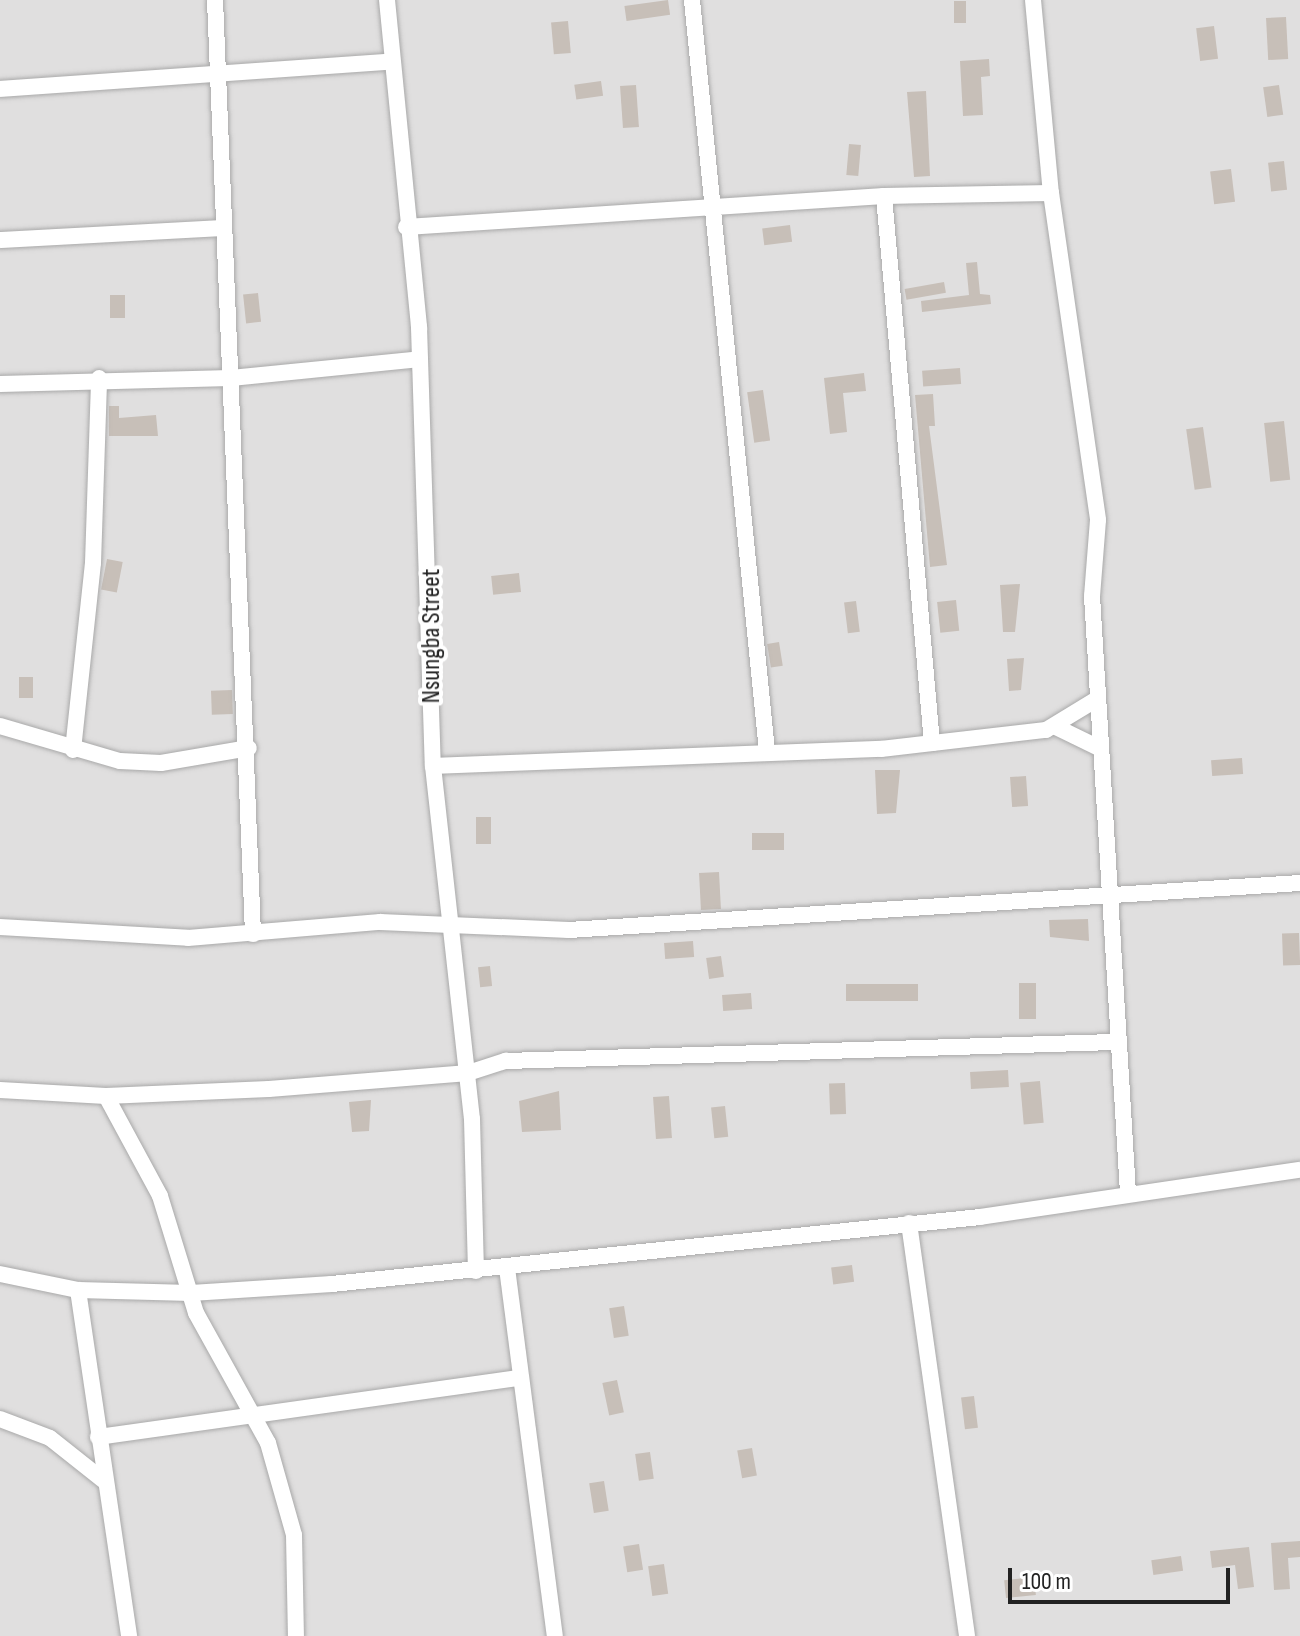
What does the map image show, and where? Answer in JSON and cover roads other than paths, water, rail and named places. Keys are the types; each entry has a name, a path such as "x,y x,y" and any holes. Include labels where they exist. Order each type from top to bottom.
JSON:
{"street":[{"path":"215,0 249,748 253,934"},
{"name":"Nsungba Street","path":"387,0 420,359 433,766 468,1073 476,1271"},
{"path":"692,0 708,211 767,752"},
{"path":"1033,0 1051,193 1098,520 1092,596 1106,896 1128,1193"},
{"path":"0,89 217,78 391,62"},
{"path":"406,227 708,211 884,196 1051,193"},
{"path":"884,196 932,743"},
{"path":"0,240 224,228"},
{"path":"0,384 99,378 231,378 420,359"},
{"path":"73,750 93,563 99,378"},
{"path":"433,766 932,743 1056,727 1097,699"},
{"path":"0,726 73,750 161,763 249,748"},
{"path":"1056,727 1099,748"},
{"path":"0,927 188,938 380,922 569,930 1300,883"},
{"path":"0,1090 106,1096 468,1073 506,1061 1115,1042"},
{"path":"106,1096 149,1171 203,1326 258,1416 294,1535 296,1636"},
{"path":"0,1274 78,1290 191,1293 476,1271 909,1223 1300,1170"},
{"path":"909,1223 967,1636"},
{"path":"507,1268 555,1636"},
{"path":"78,1290 103,1480 129,1636"},
{"path":"98,1437 520,1378"},
{"path":"0,1419 50,1438 103,1480"}]}
